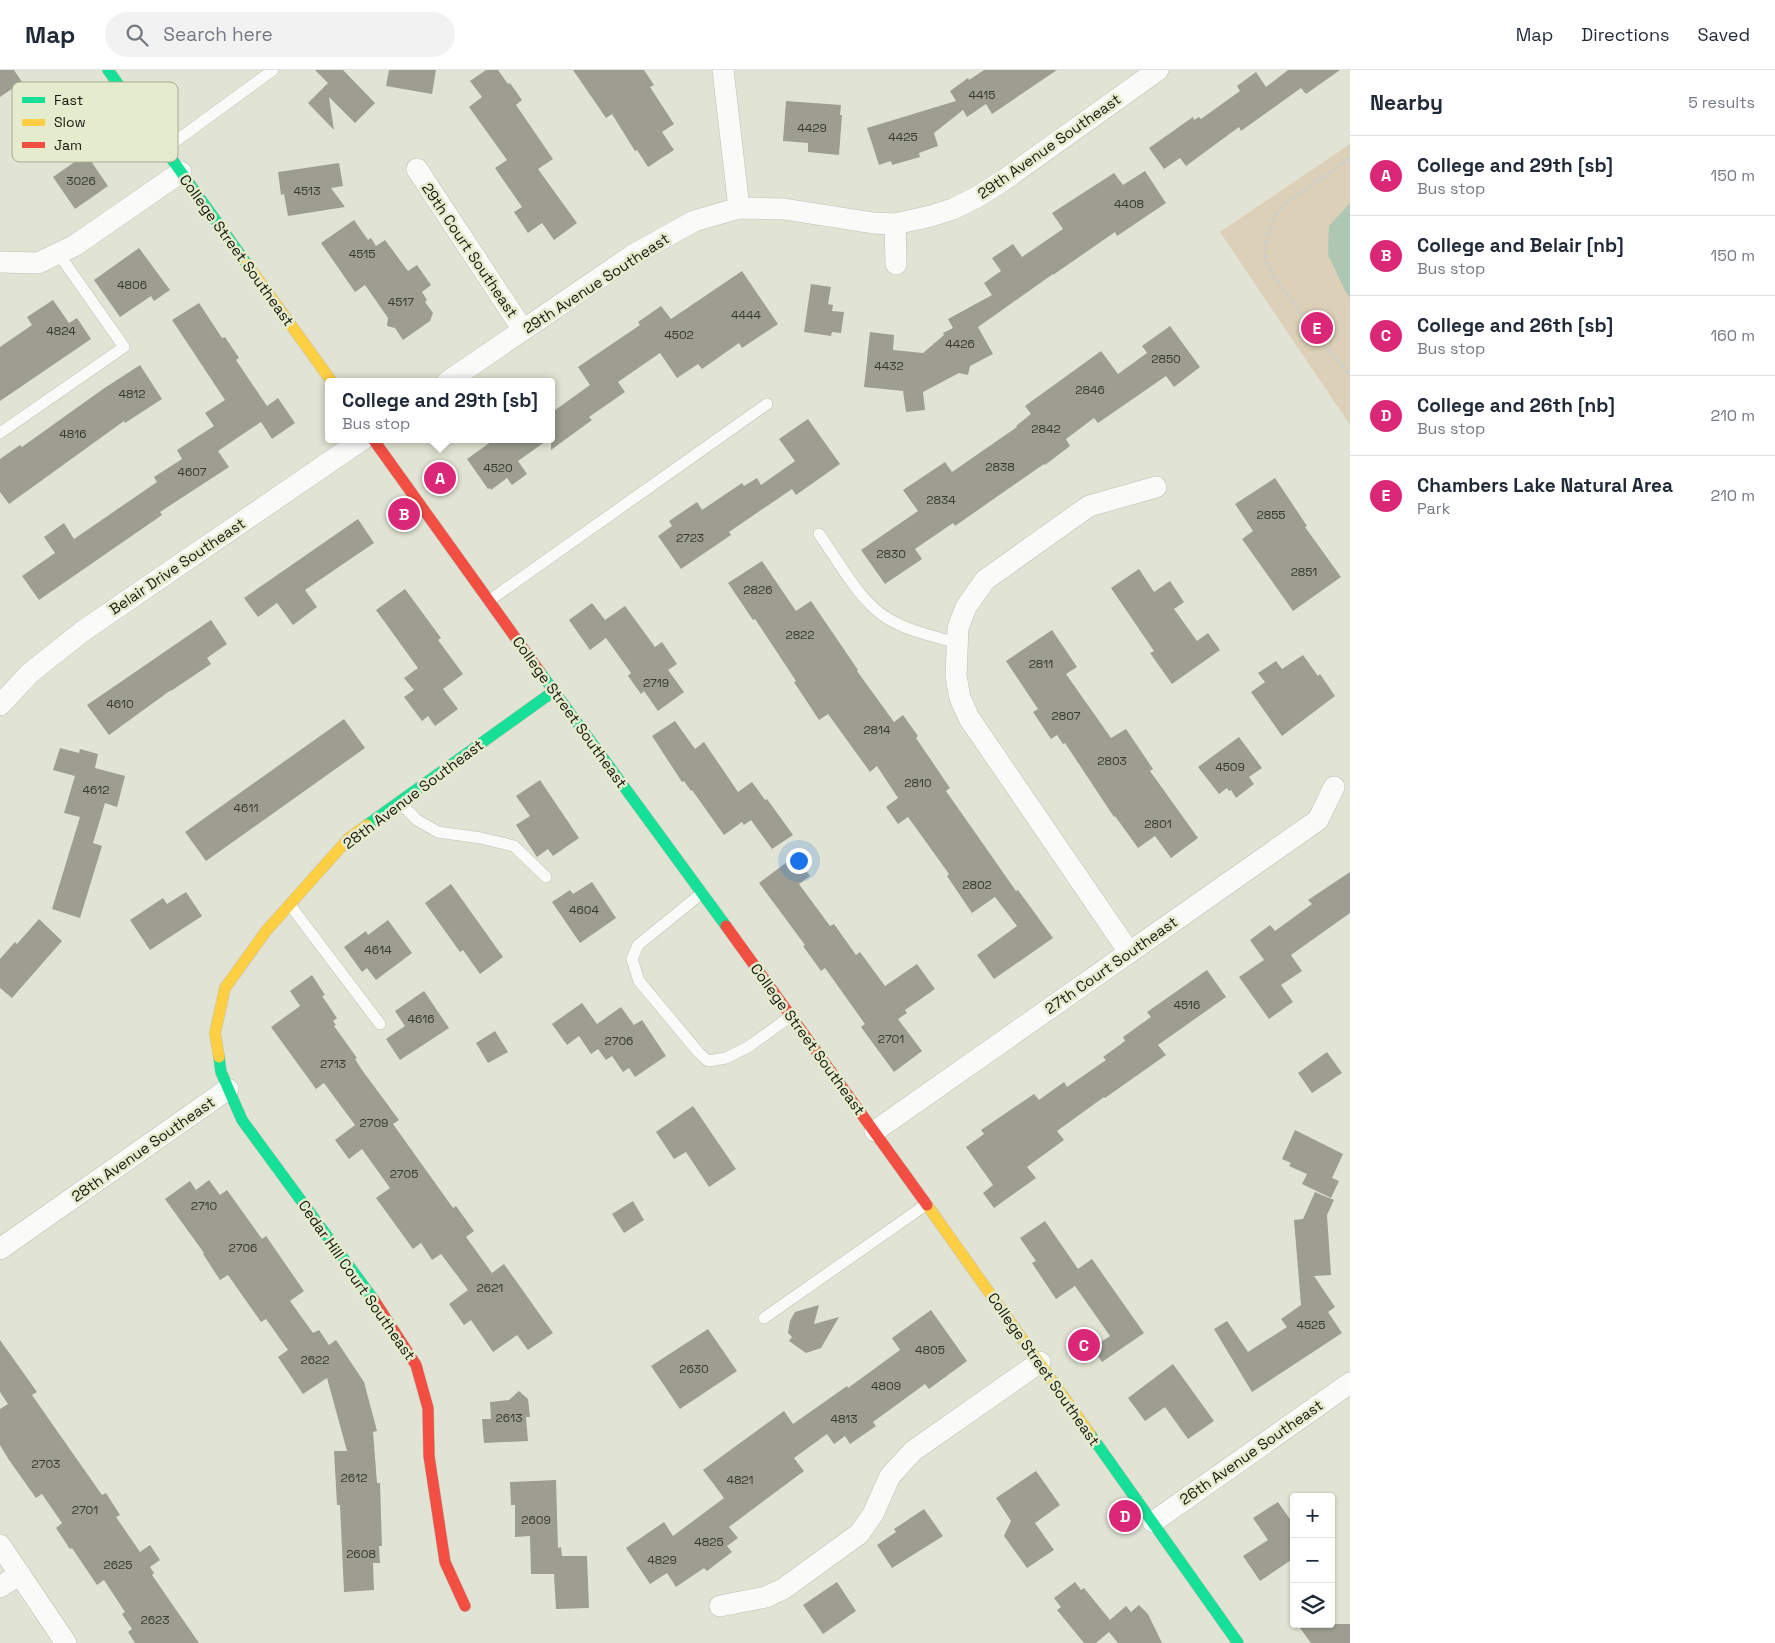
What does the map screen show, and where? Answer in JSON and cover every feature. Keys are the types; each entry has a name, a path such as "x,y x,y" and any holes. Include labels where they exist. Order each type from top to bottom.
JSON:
{"main road":[{"name":"College Street Southeast","path":"108,70 117,82"},
{"name":"College Street Southeast","path":"174,162 329,378"},
{"name":"College Street Southeast","path":"376,443 875,1131 1238,1643"},
{"name":"28th Avenue Southeast","path":"228,1089 221,1072 214,1033 225,988 266,932 349,838 554,691"},
{"name":"Cedar Hill Court Southeast","path":"228,1089 242,1120 367,1291 416,1365 428,1408 429,1456 445,1562 465,1606"}],"street":[{"path":"723,70 739,208"},
{"name":"29th Avenue Southeast","path":"454,378 633,255 694,221 739,208 784,209 873,223 895,224 953,209 978,197 1004,180 1158,70"},
{"name":"29th Court Southeast","path":"416,169 523,330"},
{"path":"0,262 38,262 58,253 81,241 181,172"},
{"path":"895,224 896,264"},
{"name":"Belair Drive Southeast","path":"0,705 30,673 83,631 357,443"},
{"path":"1129,952 968,718 960,698 956,676 957,643 958,628 966,608 984,580 1089,506 1156,487"},
{"name":"27th Court Southeast","path":"875,1131 1318,820 1334,787"},
{"name":"28th Avenue Southeast","path":"0,1249 228,1089"},
{"path":"720,1606 766,1597 783,1589 859,1534 873,1514 890,1476 913,1451 1040,1362"},
{"name":"26th Avenue Southeast","path":"1152,1522 1350,1383"},
{"path":"0,1546 66,1643"},
{"path":"0,1587 20,1574"}],"lane":[{"path":"178,139 273,70"},
{"path":"0,433 124,347 58,253"},
{"path":"490,600 767,404"},
{"path":"819,534 861,594 886,618 920,633 957,643"},
{"path":"399,802 417,820 438,832 481,838 514,846 546,877"},
{"path":"702,894 638,945 632,958 639,981 699,1053 708,1061 726,1058 748,1047 791,1016"},
{"path":"290,905 380,1024"},
{"path":"764,1318 927,1204"}],"path":[{"path":"1350,158 1279,210 1272,223 1265,246 1265,258 1271,272 1320,340 1350,374"}],"shaded area":[{"path":"1350,144 1350,425 1220,232"},
{"path":"1350,203 1350,298 1328,254 1329,226"}],"building":[{"path":"0,70 14,70 22,82 12,82 12,89 0,97"},
{"path":"315,70 343,70 375,103 355,123 329,97 334,130 308,103 328,83"},
{"path":"389,70 436,70 432,94 386,86"},
{"path":"486,70 498,70 508,84 510,83 522,100 516,105 553,159 538,169 577,223 554,240 542,223 528,233 514,212 522,207 495,168 507,160 469,107 482,97 470,81"},
{"path":"573,70 644,70 654,85 650,87 674,124 662,132 674,150 648,167 637,150 635,151 612,114 606,118"},
{"path":"984,70 1057,70 992,114 986,104 967,117 963,110 934,133 938,146 919,153 920,157 892,165 891,161 879,165 867,128 956,101 950,91 968,78 969,80"},
{"path":"1288,70 1340,70 1306,94 1301,88 1241,131 1239,127 1186,166 1180,158 1164,169 1149,148 1193,117 1194,120 1199,117 1201,119 1240,91 1237,86 1256,72 1266,87"},
{"path":"786,101 841,105 839,155 808,152 808,143 783,141"},
{"path":"75,162 92,162 108,186 75,209 53,177"},
{"path":"339,163 343,186 331,188 345,207 288,216 284,194 281,195 278,172"},
{"path":"1145,171 1166,203 1117,236 1115,232 978,327 993,354 970,366 968,375 959,373 923,392 925,410 906,412 903,391 864,387 870,332 894,335 893,350 923,353 944,335 943,333 953,328 948,319 992,295 984,283 1001,271 992,258 1013,244 1022,257 1063,229 1052,213 1114,173 1123,185"},
{"path":"354,220 368,240 371,238 376,246 385,240 408,271 417,265 431,285 422,292 427,300 425,302 433,313 430,321 403,340 395,328 387,326 388,318 365,285 355,292 321,243"},
{"path":"139,248 170,290 154,301 151,296 120,317 94,280"},
{"path":"742,271 778,324 742,348 739,343 702,369 698,364 677,378 660,353 618,382 625,392 589,417 592,420 551,450 551,443 555,443 555,410 590,385 578,367 640,325 638,322 661,306 671,319"},
{"path":"811,284 831,287 828,304 833,305 832,311 844,312 841,333 832,332 831,336 804,332"},
{"path":"53,300 69,323 77,318 91,339 0,401 0,347 32,325 27,317"},
{"path":"199,303 222,338 225,337 239,358 236,360 267,406 278,398 295,423 272,439 261,422 218,451 229,467 160,512 162,515 39,600 22,576 55,553 44,537 64,523 74,539 157,482 154,477 182,459 177,450 214,426 205,413 225,400 172,320"},
{"path":"1170,326 1200,367 1174,387 1166,376 1098,423 1094,418 1066,439 1070,446 1045,465 955,526 953,523 915,549 922,559 885,584 861,550 918,511 903,490 945,462 952,472 1017,427 1031,414 1025,406 1101,351 1118,374 1147,353 1142,346"},
{"path":"140,365 162,399 125,423 124,421 9,504 0,492 0,459 20,445 22,447"},
{"path":"808,419 840,464 796,495 792,489 729,532 731,535 681,569 658,536 672,526 669,521 697,502 702,510 742,483 744,486 757,478 761,485 795,461 779,439"},
{"path":"489,443 543,443 518,461 527,474 512,485 507,478 491,490 490,488 488,489 467,459"},
{"path":"1275,478 1307,526 1305,527 1341,577 1293,611 1242,539 1253,531 1235,504"},
{"path":"358,519 374,543 305,590 317,607 293,625 277,603 258,617 244,598"},
{"path":"762,561 796,611 811,601 857,671 894,722 903,715 918,736 916,738 950,788 946,791 1016,891 1018,890 1053,938 994,979 977,955 1017,926 995,897 972,913 947,876 949,874 908,817 898,824 886,807 898,798 877,766 870,772 828,714 819,720 755,619 753,620 728,583"},
{"path":"1139,569 1154,592 1170,581 1184,602 1174,609 1197,641 1208,633 1220,650 1172,684 1150,653 1154,651 1111,588"},
{"path":"405,589 441,638 438,640 463,674 443,689 458,709 435,726 428,716 422,721 404,697 414,690 404,678 418,668 376,610"},
{"path":"592,603 605,620 625,606 655,647 662,642 677,664 668,670 684,692 658,711 644,691 641,694 628,676 631,673 606,638 590,650 569,620"},
{"path":"211,620 227,644 207,658 211,664 171,690 109,735 87,705"},
{"path":"1052,630 1077,667 1066,674 1111,738 1126,729 1153,769 1150,771 1198,838 1171,858 1155,836 1138,848 1114,817 1065,743 1063,744 1057,735 1051,739 1033,712 1038,709 1006,661"},
{"path":"1303,655 1318,676 1320,674 1335,696 1282,736 1251,692 1265,682 1258,673 1276,661 1282,669"},
{"path":"344,719 365,748 206,861 185,832"},
{"path":"675,721 695,749 704,742 738,792 752,782 793,835 772,849 751,820 744,825 742,822 724,835 692,790 684,781 682,782 652,736"},
{"path":"1239,737 1262,768 1249,777 1254,784 1236,798 1231,790 1229,791 1227,788 1219,794 1198,767"},
{"path":"60,748 79,753 80,749 98,754 95,768 125,776 117,807 105,803 93,843 102,846 80,918 52,909 80,817 64,813 75,776 53,770"},
{"path":"540,780 579,838 553,856 548,849 537,857 516,825 530,816 516,796"},
{"path":"795,856 810,876 799,884 830,926 834,924 856,955 860,952 885,986 917,964 935,989 905,1010 907,1013 898,1019 922,1051 894,1072 861,1027 865,1024 825,968 821,971 803,946 805,945 759,883"},
{"path":"1350,872 1350,913 1291,955 1302,971 1281,985 1293,1002 1269,1019 1239,977 1264,960 1250,940 1270,925 1275,931 1312,904 1308,900"},
{"path":"592,882 616,918 580,943 552,902 570,890 573,894"},
{"path":"451,884 503,957 480,974 463,950 460,952 425,903"},
{"path":"186,892 202,916 150,950 130,920 163,898 167,904"},
{"path":"39,919 62,941 12,998 0,988 0,959 15,942 17,944"},
{"path":"388,920 412,953 376,980 367,968 362,972 344,947 366,931 368,935"},
{"path":"1207,970 1226,997 1158,1045 1166,1055 1057,1131 1064,1140 1027,1167 1036,1178 994,1208 983,1193 993,1185 966,1147 984,1134 981,1130 1034,1094 1039,1100 1064,1082 1067,1087 1106,1060 1103,1057 1125,1041 1123,1037 1151,1017 1147,1012"},
{"path":"312,975 325,995 322,996 337,1018 333,1021 336,1025 334,1026 357,1058 355,1059 362,1070 399,1120 393,1124 453,1208 456,1206 474,1231 466,1237 492,1273 504,1264 553,1333 528,1350 517,1335 493,1352 471,1320 464,1325 449,1304 468,1290 441,1254 432,1260 421,1243 413,1249 376,1198 390,1188 362,1149 349,1159 335,1140 355,1125 324,1083 316,1089 271,1027 300,1006 290,991"},
{"path":"424,991 449,1028 400,1060 386,1039 405,1026 395,1011"},
{"path":"582,1003 597,1024 621,1007 634,1025 642,1020 666,1056 635,1077 629,1068 623,1072 612,1056 606,1060 598,1049 591,1054 579,1036 567,1045 552,1024"},
{"path":"495,1031 508,1052 488,1063 476,1043"},
{"path":"1327,1052 1342,1073 1312,1093 1298,1073"},
{"path":"693,1106 736,1169 709,1187 686,1152 674,1159 656,1132"},
{"path":"1295,1130 1343,1154 1332,1178 1339,1181 1331,1198 1302,1184 1307,1174 1289,1166 1291,1163 1282,1159"},
{"path":"209,1180 220,1195 227,1190 262,1239 266,1236 304,1291 290,1301 313,1333 319,1330 329,1345 336,1340 364,1382 377,1431 373,1432 377,1483 380,1483 382,1546 379,1546 380,1563 373,1563 374,1590 344,1592 340,1505 337,1505 334,1451 347,1451 327,1378 303,1394 278,1357 288,1350 266,1319 261,1322 228,1275 220,1280 204,1253 165,1199 190,1181 196,1190"},
{"path":"1315,1192 1334,1200 1327,1215 1331,1275 1314,1276 1335,1307 1328,1312 1342,1333 1252,1392 1214,1329 1227,1321 1248,1352 1287,1327 1281,1319 1301,1305 1294,1220 1303,1219"},
{"path":"633,1201 644,1220 624,1233 612,1214"},
{"path":"1045,1221 1078,1269 1092,1259 1144,1333 1102,1362 1092,1348 1110,1336 1075,1286 1056,1299 1032,1263 1036,1261 1020,1238"},
{"path":"819,1305 814,1324 839,1317 821,1348 806,1353 789,1341 792,1337 788,1333 790,1321 795,1312"},
{"path":"931,1310 967,1361 929,1389 925,1384 873,1422 876,1426 850,1444 845,1436 834,1444 827,1434 794,1458 804,1471 729,1527 738,1538 727,1546 732,1552 707,1571 704,1568 676,1587 667,1573 650,1584 626,1548 664,1522 673,1536 724,1498 703,1470 784,1411 793,1424 847,1386 848,1388 900,1350 892,1338"},
{"path":"708,1329 737,1371 680,1409 651,1366"},
{"path":"0,1340 37,1392 32,1395 102,1495 106,1493 120,1515 116,1517 140,1552 150,1545 160,1560 150,1567 154,1573 152,1575 199,1643 135,1643 128,1632 132,1629 122,1614 125,1612 104,1580 97,1585 56,1528 62,1523 42,1494 36,1498 9,1460 0,1445 0,1409 8,1404 0,1392"},
{"path":"1173,1364 1214,1421 1188,1439 1165,1407 1145,1421 1128,1398"},
{"path":"519,1391 528,1399 530,1417 526,1417 528,1441 484,1443 482,1419 491,1419 490,1402 509,1400"},
{"path":"1036,1471 1060,1505 1035,1523 1054,1550 1027,1568 1004,1536 1011,1521 996,1498"},
{"path":"556,1480 558,1548 561,1547 562,1556 587,1556 589,1608 556,1609 554,1574 531,1574 530,1536 515,1537 515,1505 511,1505 510,1482"},
{"path":"1278,1502 1290,1519 1290,1561 1260,1581 1243,1556 1268,1540 1253,1518"},
{"path":"924,1509 943,1536 892,1568 877,1545 896,1532 894,1529"},
{"path":"837,1582 856,1611 823,1634 803,1605"},
{"path":"1075,1582 1081,1590 1084,1588 1110,1620 1126,1606 1131,1612 1139,1605 1148,1614 1162,1643 1118,1643 1109,1632 1096,1643 1084,1643 1057,1610 1061,1607 1054,1598"},
{"path":"1335,1624 1350,1624 1350,1643 1311,1643 1300,1628 1335,1628"}],"traffic: fast":[{"path":"108,70 117,82"},
{"path":"174,162 247,264"},
{"path":"540,672 726,926"},
{"path":"367,825 554,691"},
{"path":"219,1057 221,1072 242,1120 374,1300"},
{"path":"1090,1434 1238,1643"}],"traffic: slow":[{"path":"247,264 329,378"},
{"path":"219,1057 215,1033 225,988 266,931 349,838 367,825"},
{"path":"927,1205 1090,1434"}],"traffic: jam":[{"path":"376,443 540,672"},
{"path":"726,926 927,1205"},
{"path":"374,1300 416,1365 428,1408 429,1456 445,1562 465,1606"}],"place":[{"name":"Chambers Lake Natural Area","path":"1317,328"},
{"name":"College and 29th [sb]","path":"440,478"},
{"name":"College and Belair [nb]","path":"404,514"},
{"name":"College and 26th [sb]","path":"1084,1345"},
{"name":"College and 26th [nb]","path":"1125,1516"}]}
